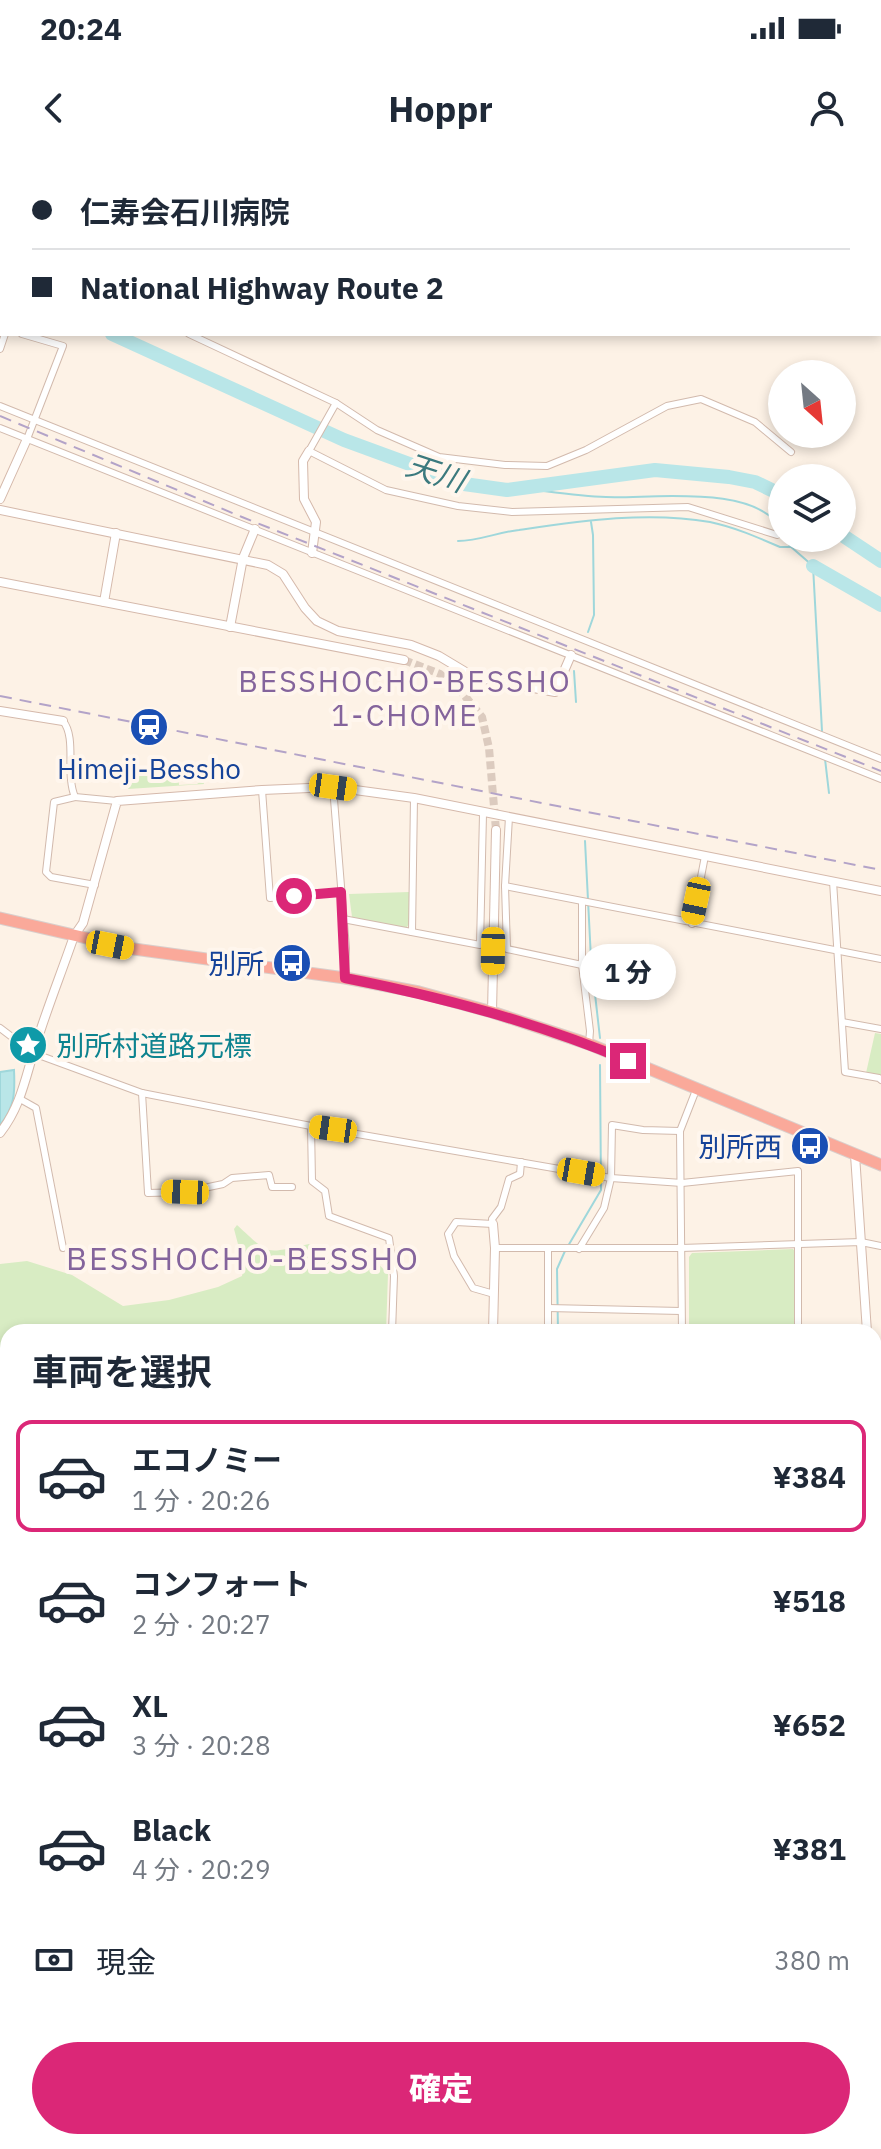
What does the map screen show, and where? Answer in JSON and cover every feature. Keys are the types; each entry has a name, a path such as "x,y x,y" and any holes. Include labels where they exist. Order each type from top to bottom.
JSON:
{"highway":[{"path":"0,918 151,952 345,978 419,992 492,1012 589,1044 881,1165"}],"street":[{"path":"0,499 63,346 29,336"},
{"path":"193,336 377,430 439,457 505,465 547,466 586,450 667,406 701,399 755,422 791,452"},
{"path":"0,406 881,759"},
{"path":"312,553 316,522 304,499 303,461 334,406"},
{"path":"0,428 881,779"},
{"path":"311,447 386,490 458,506 512,512 688,507 768,532"},
{"path":"0,510 268,565 283,574 317,621 338,631 411,645 439,656 474,677 555,692 571,655"},
{"path":"230,627 243,558 255,529"},
{"path":"104,602 116,533"},
{"path":"0,582 404,660"},
{"path":"0,711 63,721 69,729 69,774 75,797"},
{"path":"95,885 51,877 46,872 54,802 75,797 117,801 333,787 414,798 881,891"},
{"path":"333,787 345,978"},
{"path":"262,790 270,898 341,892"},
{"path":"412,932 414,798"},
{"path":"0,1133 13,1117 74,936 83,923 117,801"},
{"path":"343,919 480,945 483,814"},
{"path":"509,817 505,886 507,949 582,965"},
{"path":"492,1012 496,830"},
{"path":"692,924 705,856"},
{"path":"833,881 845,1072 881,1080"},
{"path":"505,886 881,959"},
{"path":"587,904 582,965 589,1044"},
{"path":"842,1022 881,1029"},
{"path":"0,1028 33,1053 142,1093 311,1126 611,1178 682,1183 798,1171 798,1324"},
{"path":"682,1324 680,1131 696,1090"},
{"path":"142,1093 148,1193 185,1192 223,1184 232,1178 269,1175 272,1187 292,1187"},
{"path":"20,1099 36,1108 63,1248"},
{"path":"579,1249 604,1208 611,1178 612,1125 680,1131"},
{"path":"311,1126 312,1181 325,1191 329,1216 389,1238 394,1276 392,1324"},
{"path":"855,1155 866,1324"},
{"path":"493,1324 495,1248 492,1219 501,1207 509,1179 520,1174 521,1162"},
{"path":"493,1224 456,1222 448,1234 454,1256 473,1288 494,1294"},
{"path":"495,1248 681,1248 861,1242 881,1246"},
{"path":"548,1249 548,1324"},
{"path":"548,1308 681,1311"}],"green space":[{"path":"178,770 179,785 197,784 203,780 204,784 128,789 129,774 133,771"},
{"path":"409,892 410,923 406,928 352,917 349,894"},
{"path":"875,1033 881,1034 881,1075 866,1073"},
{"path":"237,1225 268,1250 309,1244 324,1252 331,1266 373,1258 388,1274 386,1324 0,1324 0,1264 27,1261 72,1275 123,1306 169,1300 218,1287 242,1276 244,1267 234,1229"},
{"path":"793,1249 796,1253 795,1324 689,1324 689,1257 692,1253"}],"water":[{"path":"14,1070 13,1099 0,1125 0,1072"}],"waterway":[{"name":"天川","path":"116,336 344,440 464,484 507,490 655,470 729,477 755,482 768,488"},
{"path":"519,488 595,496 727,499 750,505 768,514"},
{"path":"458,541 590,521 662,517 710,522 768,542"},
{"path":"588,632 594,615 591,522"},
{"name":"天川","path":"856,544 881,561"},
{"path":"797,552 813,566 822,731"},
{"path":"813,566 881,605"},
{"path":"574,671 576,702"},
{"path":"825,759 829,793"},
{"path":"585,841 591,959 600,1038"},
{"path":"568,1246 601,1190 600,1065"},
{"path":"558,1324 557,1269 565,1251"}],"tunnel":[{"path":"404,660 440,674 464,695 482,717 489,748 496,830"}],"railway":[{"path":"0,416 242,517 881,771"},
{"path":"0,696 881,870"}],"place":[{"name":"Himeji-Bessho","path":"149,727"},
{"name":"別所","path":"292,963"},
{"name":"別所村道路元標","path":"28,1045"},
{"name":"別所西","path":"810,1146"}],"district":[{"name":"BESSHOCHO-BESSHO 1-CHOME","path":"405,697"},
{"name":"BESSHOCHO-BESSHO","path":"243,1258"}],"route":[{"path":"294,896 341,892 345,978 419,992 492,1012 589,1044 628,1061"}]}
